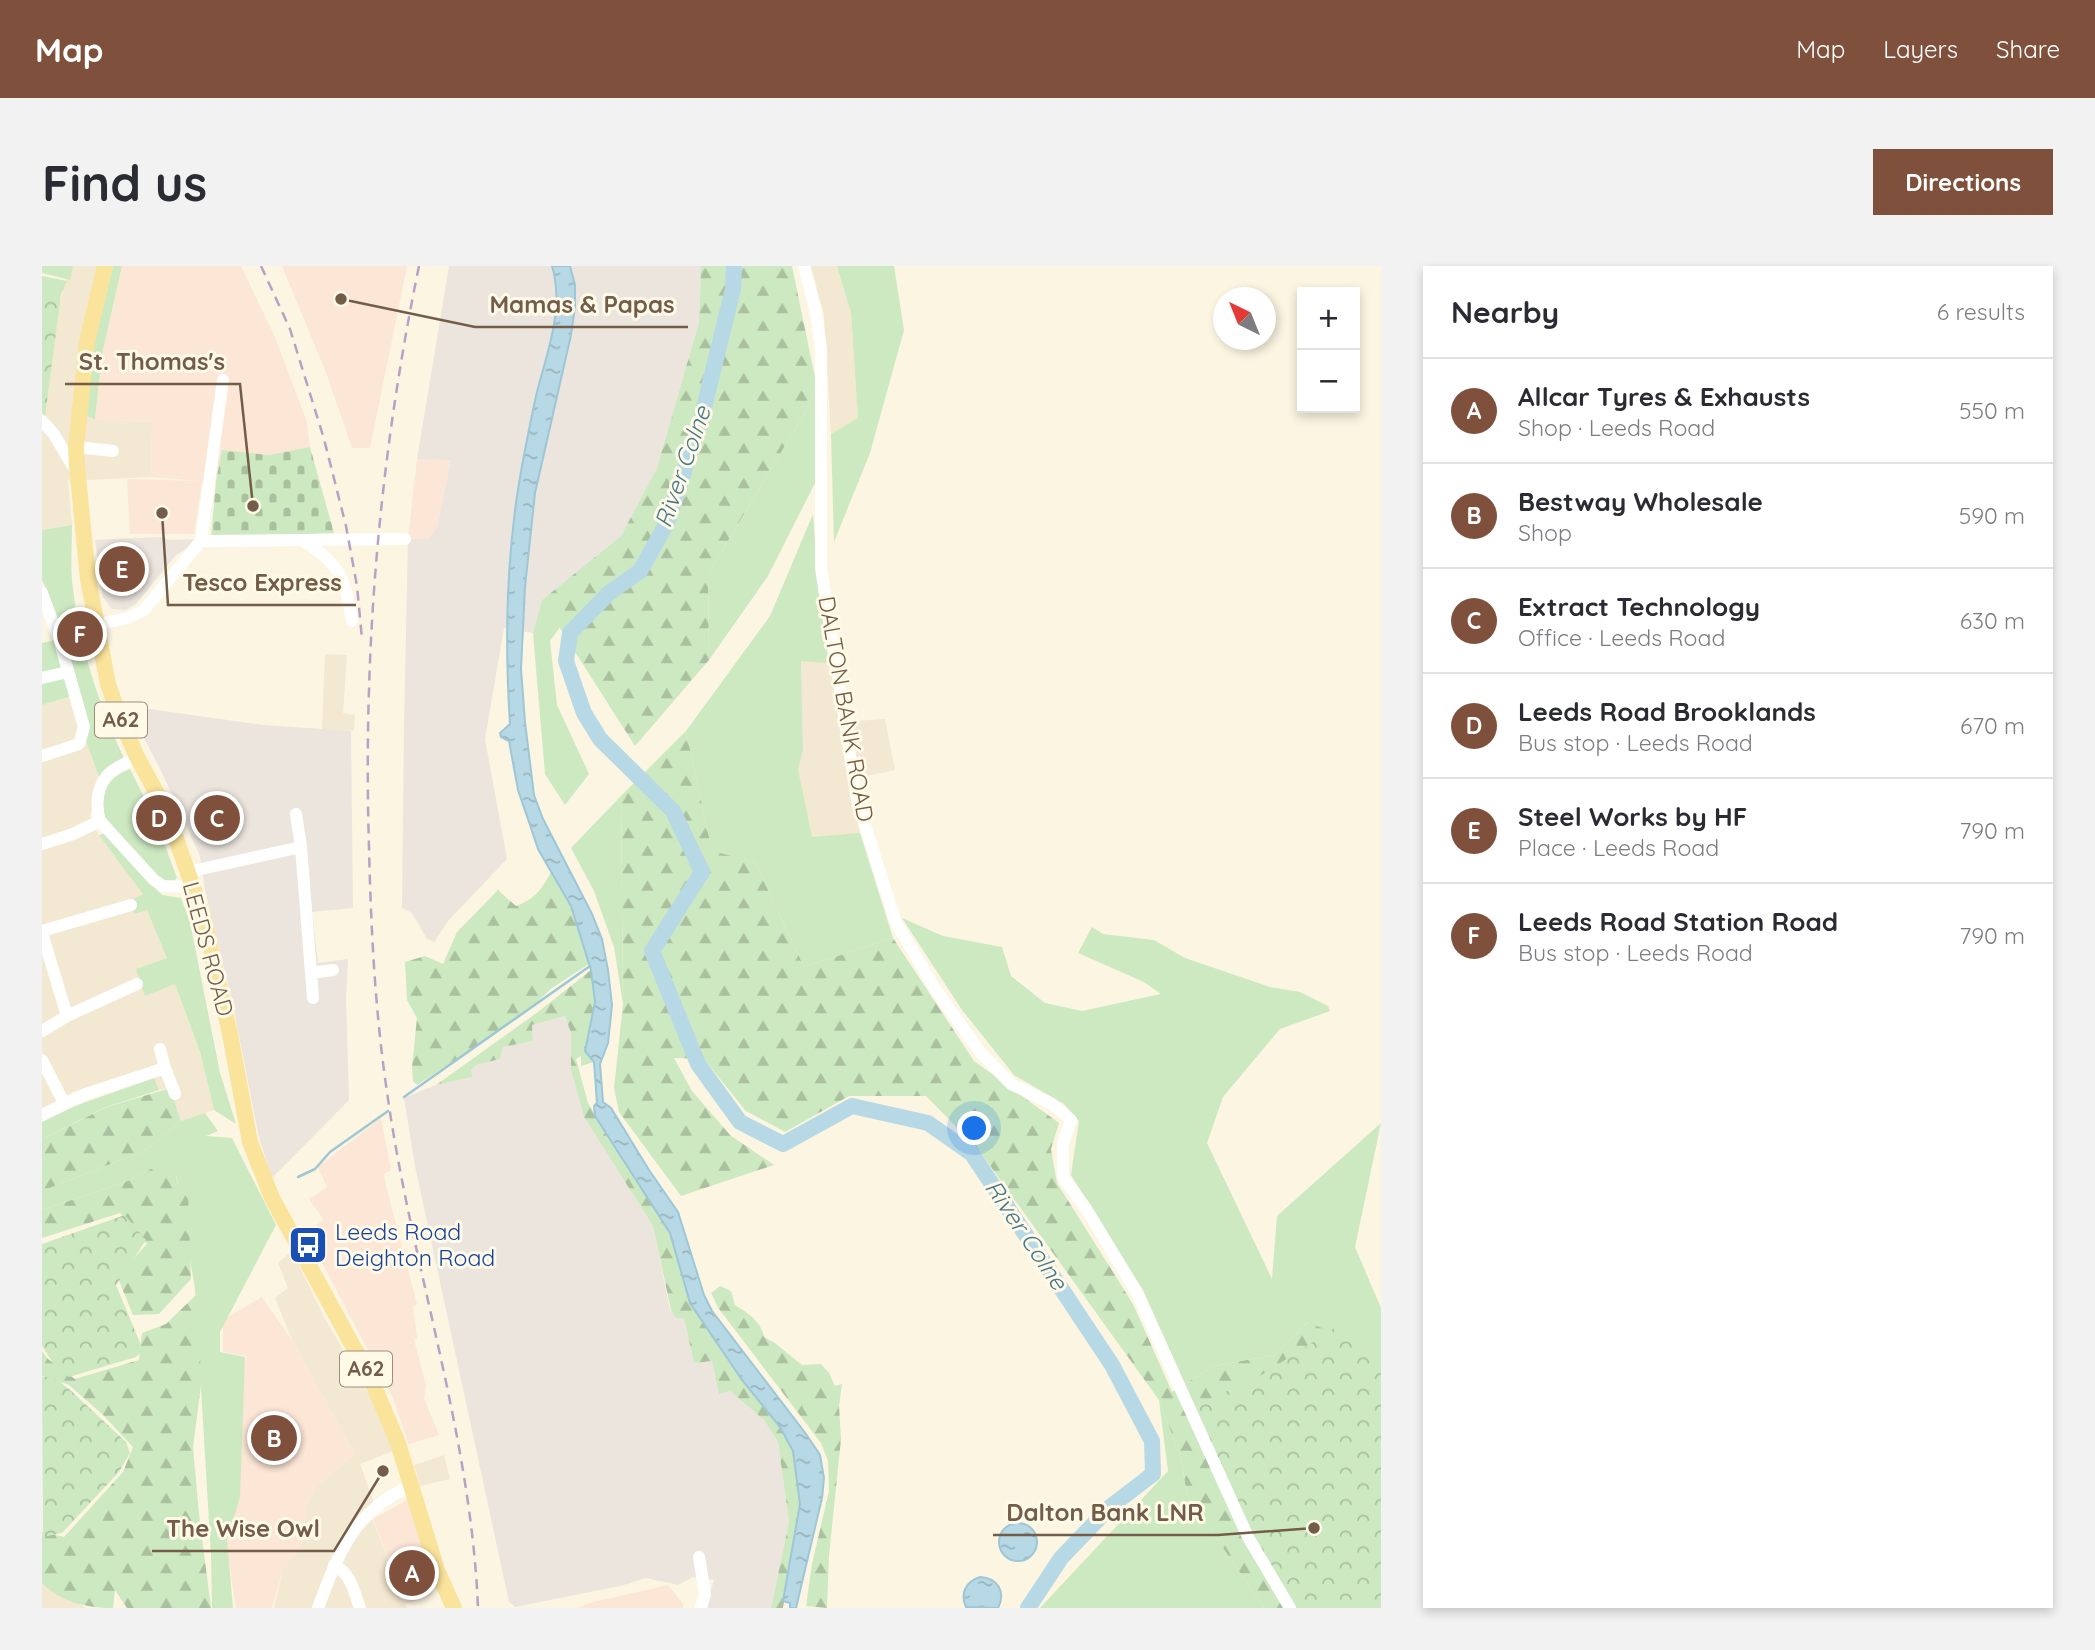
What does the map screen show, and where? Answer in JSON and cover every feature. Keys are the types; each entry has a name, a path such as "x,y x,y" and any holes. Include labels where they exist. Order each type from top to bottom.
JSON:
{"main road":[{"name":"LEEDS ROAD","path":"105,266 88,342 76,447 82,531 95,625 108,684 137,757 166,810 204,919 230,1034 250,1142 272,1198 371,1379 398,1443 437,1570 454,1608"}],"street":[{"name":"DALTON BANK ROAD","path":"804,266 816,312 821,349 821,568 857,800 896,923 936,989 980,1052 1012,1084 1052,1104 1071,1120 1063,1144 1063,1177 1087,1210 1137,1293 1248,1537 1290,1608"},
{"path":"95,625 128,618 144,610 201,541 223,380"},
{"path":"42,421 53,433 77,473"},
{"path":"76,447 114,451"},
{"path":"201,541 405,539"},
{"path":"302,540 325,555 337,571 347,590 352,621"},
{"path":"42,593 85,727 79,744 42,756"},
{"path":"42,678 68,671"},
{"path":"137,757 111,772 103,782 97,800 97,811 100,821 154,880 163,886 301,847"},
{"path":"296,814 313,999"},
{"path":"42,844 73,834 100,821"},
{"path":"67,1016 42,932 117,915 131,905"},
{"path":"311,973 332,970"},
{"path":"42,1031 67,1016 137,984"},
{"path":"160,1049 174,1094"},
{"path":"42,1060 64,1103"},
{"path":"42,1115 64,1103 165,1068"},
{"path":"318,1608 334,1565 359,1521 391,1494 411,1486"},
{"path":"699,1557 705,1594 701,1608"},
{"path":"334,1565 341,1568 349,1578 360,1608"}],"shaded area":[{"path":"70,266 97,266 81,338 73,412 95,419 152,422 151,477 87,480 81,467 68,481 72,525 42,530 42,427 53,351 52,330"},
{"path":"122,266 241,266 275,337 307,422 310,447 269,455 222,450 216,482 202,482 194,534 130,534 127,479 200,481 151,477 152,422 95,419 102,354"},
{"path":"282,266 407,266 370,448 352,448 327,375"},
{"path":"449,266 701,266 699,322 657,468 621,536 542,600 533,633 504,628 485,739 507,859 448,921 434,942 427,939 412,913 402,908 408,539 428,539 437,527 451,460 417,459"},
{"path":"811,266 837,266 851,313 858,418 831,434 824,315"},
{"path":"417,459 451,459 437,527 428,539 408,539"},
{"path":"163,537 169,540 194,539 176,555 136,604 126,610 112,609 103,597 95,540"},
{"path":"325,654 347,655 343,713 355,715 354,731 322,729"},
{"path":"801,660 829,663 841,722 885,719 895,770 848,780 860,833 812,839 798,769 803,750"},
{"path":"70,697 99,777 90,817 99,835 144,894 134,913 147,910 168,958 145,996 175,984 200,1053 214,1110 181,1121 170,1088 159,1090 148,1068 73,1092 42,1109 42,705"},
{"path":"128,706 263,725 351,731 353,908 312,912 318,963 348,959 346,999 349,1100 272,1178 259,1138 200,856"},
{"path":"565,1016 571,1033 571,1070 584,1117 653,1226 670,1310 684,1318 694,1363 712,1361 719,1393 730,1391 764,1420 778,1442 789,1522 771,1608 705,1608 714,1580 693,1577 678,1585 646,1578 620,1586 515,1607 509,1602 415,1166 404,1098 436,1085 471,1077 471,1070 476,1065 500,1059 503,1047 533,1041 532,1025"},
{"path":"381,1118 391,1170 384,1174 386,1186 417,1304 413,1306 417,1338 414,1340 426,1385 424,1398 439,1435 409,1444 392,1396 306,1232 324,1220 309,1199 327,1187 318,1167"},
{"path":"292,1251 324,1317 374,1403 393,1451 360,1464 374,1503 368,1508 407,1608 274,1608 283,1570 304,1540 306,1507 316,1487 355,1454 292,1340 275,1298 288,1288 278,1263"},
{"path":"262,1297 292,1340 355,1454 316,1487 306,1507 304,1540 283,1570 272,1608 236,1608 226,1543 246,1356 223,1352 223,1320"},
{"path":"444,1455 450,1479 420,1486 414,1465"},
{"path":"409,1499 433,1573 431,1595 406,1604 373,1519"},
{"path":"42,1570 45,1583 86,1608 42,1608"},
{"path":"668,1585 683,1604 683,1608 577,1608 590,1603"}],"green space":[{"path":"42,266 73,266 70,280 42,273"},
{"path":"113,266 122,266 102,354 95,419 86,416 94,346"},
{"path":"701,266 792,266 817,387 804,414 708,574 709,660 635,746 542,600 621,536 657,468 699,322"},
{"path":"837,266 894,266 904,330 870,453 834,542 831,434 858,418 851,313"},
{"path":"42,276 67,281 61,294 45,416 42,413"},
{"path":"817,387 816,481 768,576 709,660 708,574 804,414"},
{"path":"310,447 334,533 211,538 222,450 269,455"},
{"path":"813,514 819,594 829,663 801,661 803,750 798,769 812,837 860,833 893,938 804,967 755,862 712,852 686,731 770,616"},
{"path":"72,525 72,581 80,633 106,718 124,758 105,769 99,777 86,741 79,694 42,705 42,643 55,640 47,590 42,580 42,530"},
{"path":"542,600 560,627 550,641 557,705 589,774 565,805 545,774 533,633"},
{"path":"686,731 712,851 755,862 804,967 893,938 974,1061 1059,1123 1051,1149 1057,1183 1133,1304 1172,1392 1214,1366 1275,1355 1308,1322 1335,1334 1381,1608 1264,1608 1187,1495 1181,1458 1159,1400 978,1149 926,1096 849,1096 785,1132 746,1111 704,1059 674,1058 692,1091 730,1135 774,1165 681,1196 619,1112 614,1088 623,1004 621,796"},
{"path":"130,769 156,821 177,878 169,882 155,876 105,817 103,800 107,787 116,777"},
{"path":"621,796 623,1004 614,947 594,891 571,848"},
{"path":"105,833 162,895 181,898 190,922 220,1073 236,1124 214,1110 200,1052 175,984 145,996 136,969 167,958 147,910 134,914 130,901 143,894 99,835"},
{"path":"551,872 571,906 589,964 552,988 534,1005 484,1041 417,1085 413,1081 412,1067 417,1018 407,1000 405,962 425,956 443,964 457,932 498,890 516,906 537,893"},
{"path":"902,918 943,936 1002,947 1011,976 1045,1003 1082,1011 1161,994 1144,982 1078,953 1092,927 1103,934 1154,940 1185,958 1270,987 1300,992 1328,1006 1330,1011 1280,1029 1223,1097 1207,1143 1272,1279 1277,1216 1381,1123 1355,1247 1381,1308 1381,1385 1308,1322 1275,1355 1214,1366 1185,1384 1143,1290 1071,1175 1079,1121 1064,1104 1014,1075 962,1010"},
{"path":"591,970 595,1002 585,1051 594,1062 581,1066 581,1056 576,1059 588,1103 670,1233 685,1289 742,1381 780,1427 793,1451 800,1504 783,1608 771,1608 789,1522 778,1442 764,1420 730,1391 719,1394 712,1361 694,1363 684,1318 676,1318 671,1310 653,1226 584,1117 571,1070 571,1033 565,1016 532,1025 533,1041 503,1047 500,1059 476,1065 471,1070 472,1077 436,1085 538,1012"},
{"path":"154,1078 159,1090 106,1107 42,1139 42,1122 72,1107"},
{"path":"170,1088 181,1121 146,1150 42,1191 42,1139 107,1107"},
{"path":"205,1113 218,1131 206,1136 232,1138 276,1225 220,1332 220,1352 245,1357 240,1497 227,1540 233,1608 212,1608 195,1289 176,1174 151,1169 128,1181 42,1210 42,1191 146,1150 181,1121"},
{"path":"169,1165 176,1174 177,1183 188,1192 191,1279 159,1314 133,1315 117,1276 147,1244 120,1213 42,1238 42,1210 128,1181 151,1169"},
{"path":"125,1215 146,1240 116,1285 143,1350 136,1357 69,1377 55,1366 42,1346 42,1244"},
{"path":"720,1286 731,1291 735,1305 757,1322 764,1337 802,1365 821,1364 835,1386 842,1384 839,1406 841,1439 829,1556 827,1608 806,1606 812,1564 829,1491 828,1461 821,1443 719,1309 711,1293"},
{"path":"198,1293 201,1385 193,1447 211,1608 127,1608 115,1590 113,1608 84,1605 57,1595 42,1583 42,1532 64,1537 123,1472 133,1447 103,1415 69,1385 42,1376 42,1351 48,1359 75,1379 139,1360 142,1333 166,1324"},
{"path":"1336,1327 1360,1351 1381,1364 1381,1608 1291,1608 1184,1411 1260,1376"},
{"path":"42,1377 53,1377 69,1389 126,1442 130,1453 119,1472 62,1533 43,1537"},
{"path":"1159,1400 1181,1458 1187,1495 1264,1608 1040,1608 1168,1471"}],"water":[{"path":"552,266 570,266 575,285 575,307 535,493 525,587 521,669 534,795 543,819 602,939 612,1005 608,1043 600,1064 603,1102 611,1108 678,1212 704,1295 712,1311 820,1455 824,1478 822,1498 796,1608 790,1608 790,1603 783,1601 800,1504 793,1451 780,1427 742,1380 690,1303 670,1233 595,1116 594,1106 597,1103 594,1062 585,1051 595,1002 591,970 571,906 538,849 518,790 509,741 501,737 500,733 510,724 507,667 513,524 528,433 553,332 556,299"},
{"path":"1018,1523 1032,1528 1037,1542 1032,1556 1018,1561 1004,1556 999,1542 1004,1528"},
{"path":"980,1577 992,1580 999,1587 1001,1597 998,1608 966,1607 965,1589"}],"waterway":[{"name":"River Colne","path":"734,266 733,289 701,420 667,523 640,571 609,593 570,633 566,661 584,713 600,739 673,811 702,872 652,951 698,1064 740,1122 783,1144 852,1106 928,1123 972,1154 1112,1365 1152,1441 1153,1474 1110,1507 1061,1558 1028,1608"},
{"path":"404,1097 590,966"},
{"path":"298,1177 315,1169 330,1152 388,1111"}],"railway":[{"path":"261,266 290,329 324,439 346,526 357,586 362,639"},
{"path":"419,266 393,411 377,556 369,701 371,909 387,1092 410,1221 464,1478 478,1608"}],"place":[{"name":"Mamas & Papas","path":"341,299"},
{"name":"St. Thomas's","path":"253,506"},
{"name":"Tesco Express","path":"162,513"},
{"name":"Steel Works by HF","path":"122,569"},
{"name":"Leeds Road Station Road","path":"80,634"},
{"name":"Leeds Road Brooklands","path":"159,818"},
{"name":"Extract Technology","path":"217,818"},
{"name":"Leeds Road Deighton Road","path":"308,1245"},
{"name":"Bestway Wholesale","path":"274,1438"},
{"name":"The Wise Owl","path":"383,1471"},
{"name":"Dalton Bank LNR","path":"1314,1528"},
{"name":"Allcar Tyres & Exhausts","path":"412,1573"}]}
